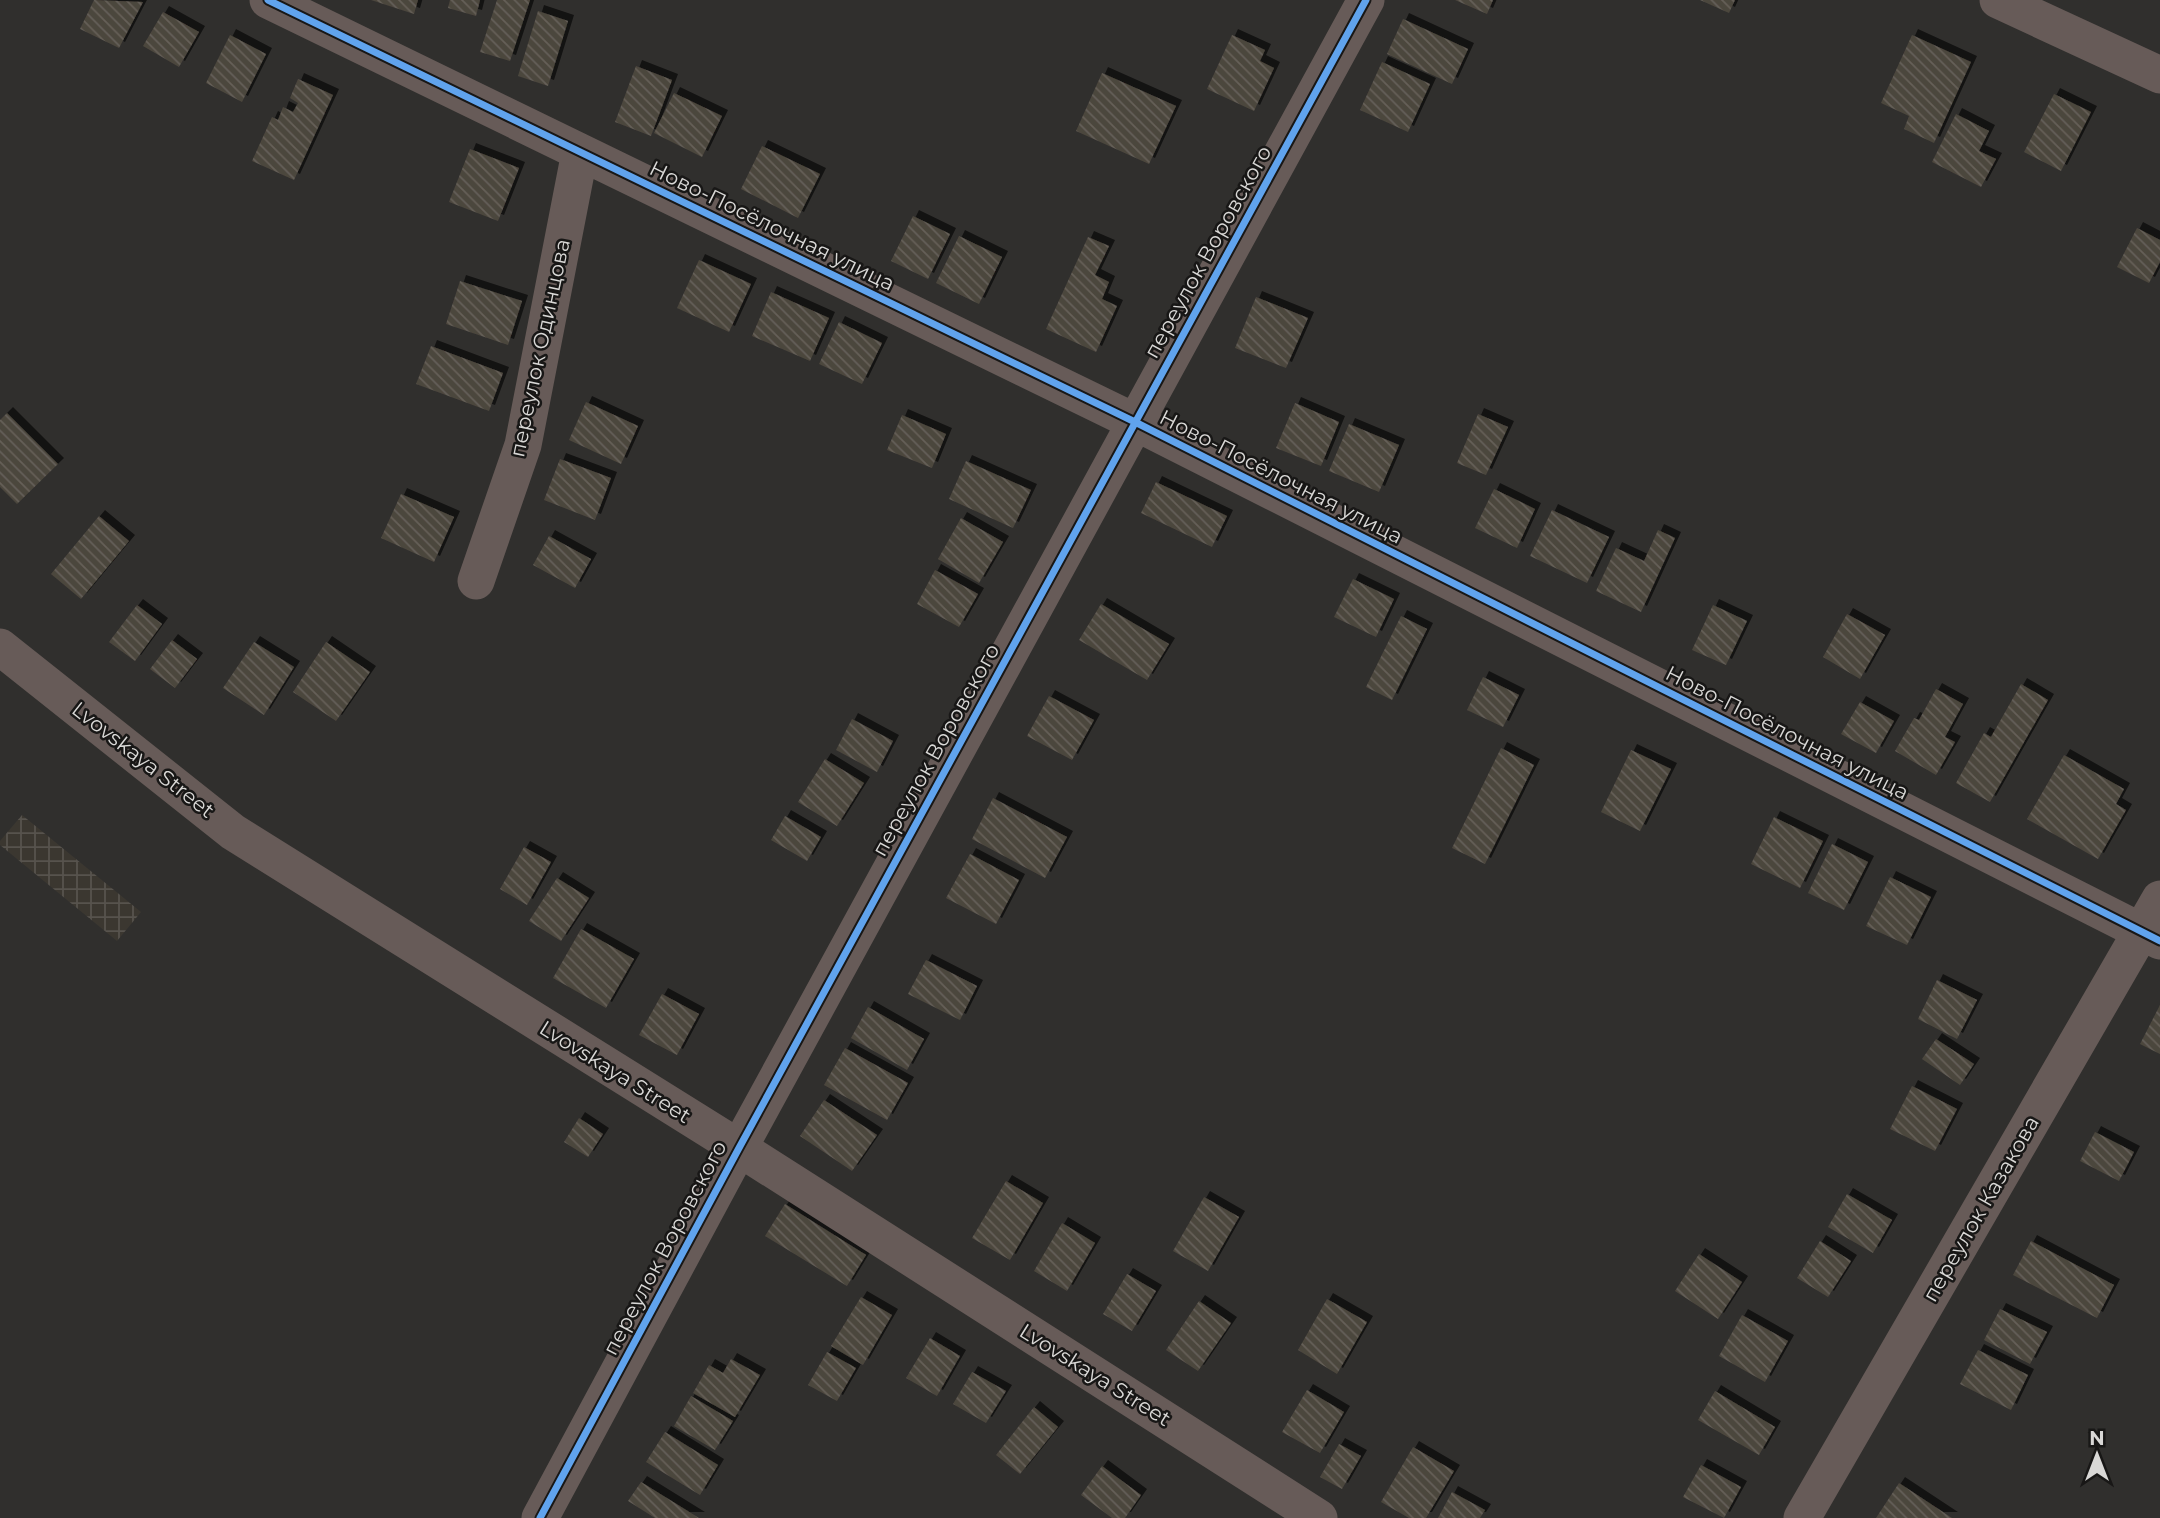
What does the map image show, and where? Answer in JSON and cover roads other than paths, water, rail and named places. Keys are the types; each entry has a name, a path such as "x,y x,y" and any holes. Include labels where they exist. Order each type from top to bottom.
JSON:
{"street":[{"name":"Ново-Посёлочная улица","path":"268,0 1135,422 2151,936"},
{"name":"переулок Воровского","path":"540,1518 1366,0"},
{"path":"1998,0 2160,75"},
{"name":"переулок Одинцова","path":"477,581 523,445 580,152"},
{"name":"Lvovskaya Street","path":"0,647 233,832 739,1148 1319,1518"},
{"name":"переулок Казакова","path":"1802,1518 2151,936 2160,899"}]}
